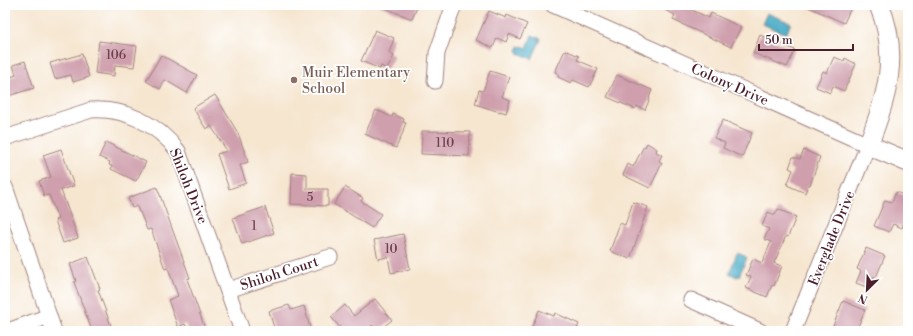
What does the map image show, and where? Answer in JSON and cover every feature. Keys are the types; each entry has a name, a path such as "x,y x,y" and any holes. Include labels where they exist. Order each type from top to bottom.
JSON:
{"street":[{"path":"435,81 436,53 454,5"},
{"name":"Colony Drive","path":"553,5 908,162"},
{"path":"868,145 880,114 887,88 890,58 888,38 883,14 879,5"},
{"name":"Shiloh Drive","path":"5,138 91,110 103,109 128,114 158,130 178,151 242,331"},
{"name":"Everglade Drive","path":"793,331 868,145"},
{"path":"5,187 54,331"},
{"name":"Shiloh Court","path":"228,290 330,257"},
{"path":"690,300 760,331"},
{"path":"8,331 49,316"}],"water":[{"path":"767,13 791,23 786,34 762,24"},
{"path":"532,35 541,39 532,59 518,53 519,52 517,51 519,46 527,48"},
{"path":"737,253 747,258 739,276 737,277 729,273"}],"building":[{"path":"378,5 418,5 412,19"},
{"path":"654,5 692,5 690,9 709,18 711,13 741,27 731,47 673,20 675,15"},
{"path":"804,5 852,5 844,23"},
{"path":"489,11 506,18 507,15 527,24 520,39 509,34 506,42 497,38 493,48 476,40"},
{"path":"375,30 394,38 389,53 394,56 387,69 381,66 380,69 361,61"},
{"path":"760,35 795,50 787,67 753,53"},
{"path":"99,41 137,46 134,67 115,65 114,76 95,73"},
{"path":"565,50 579,56 577,60 598,69 589,87 573,80 571,83 558,77 559,74 555,72"},
{"path":"82,54 89,77 73,82 71,75 55,79 50,63"},
{"path":"161,55 197,75 187,93 165,80 160,89 146,81"},
{"path":"834,57 844,61 845,58 856,64 844,91 833,86 830,93 816,87 823,71 827,73"},
{"path":"25,61 34,88 5,97 5,79 16,75 13,65"},
{"path":"490,71 509,77 502,97 510,100 506,113 475,104 479,90 483,91"},
{"path":"617,75 652,90 645,110 637,106 635,109 607,97"},
{"path":"215,95 238,133 248,162 240,165 246,183 229,189 217,154 227,151 211,126 206,129 193,108"},
{"path":"376,110 392,117 393,114 404,119 403,122 406,123 396,148 365,134"},
{"path":"723,120 752,133 742,157 723,148 725,143 714,138"},
{"path":"422,131 470,132 469,156 421,154"},
{"path":"106,142 146,162 136,181 111,169 112,166 109,165 110,162 99,157"},
{"path":"647,143 657,149 656,152 662,155 659,161 662,163 650,188 623,175 628,164 633,167"},
{"path":"61,149 74,186 61,190 78,238 63,243 55,220 58,219 49,195 44,196 39,181 51,177 43,155"},
{"path":"804,150 820,157 810,185 808,185 805,193 787,185 793,170 789,168 793,157 800,159"},
{"path":"292,173 307,174 307,189 328,189 328,206 291,204"},
{"path":"157,187 190,278 187,279 206,331 188,331 185,324 178,327 168,300 178,296 168,268 165,269 151,229 147,230 137,206 132,208 128,198"},
{"path":"345,187 363,198 361,201 381,214 372,228 334,204"},
{"path":"896,192 908,196 908,212 902,228 893,224 889,232 874,226 885,200 892,202"},
{"path":"633,202 648,207 630,259 610,251 620,223 625,225"},
{"path":"265,207 274,233 242,244 233,218"},
{"path":"778,209 796,217 788,237 786,236 774,263 782,266 774,286 772,285 767,297 746,288 751,277 746,275 753,259 762,263 771,242 764,239 769,229 762,226 768,212 775,215"},
{"path":"403,234 410,269 391,273 388,257 378,259 374,240"},
{"path":"866,248 885,256 876,277 874,276 869,288 856,283 861,271 857,269"},
{"path":"88,257 113,331 92,331 74,282 76,281 70,264"},
{"path":"375,299 392,320 378,331 372,325 364,331 343,331 331,317 345,305 354,316"},
{"path":"843,301 865,310 856,331 831,331"},
{"path":"289,305 291,310 304,306 311,331 275,331 269,311"},
{"path":"539,310 554,316 555,313 579,324 576,331 530,331"}],"place":[{"name":"Muir Elementary School","path":"294,80"}]}
